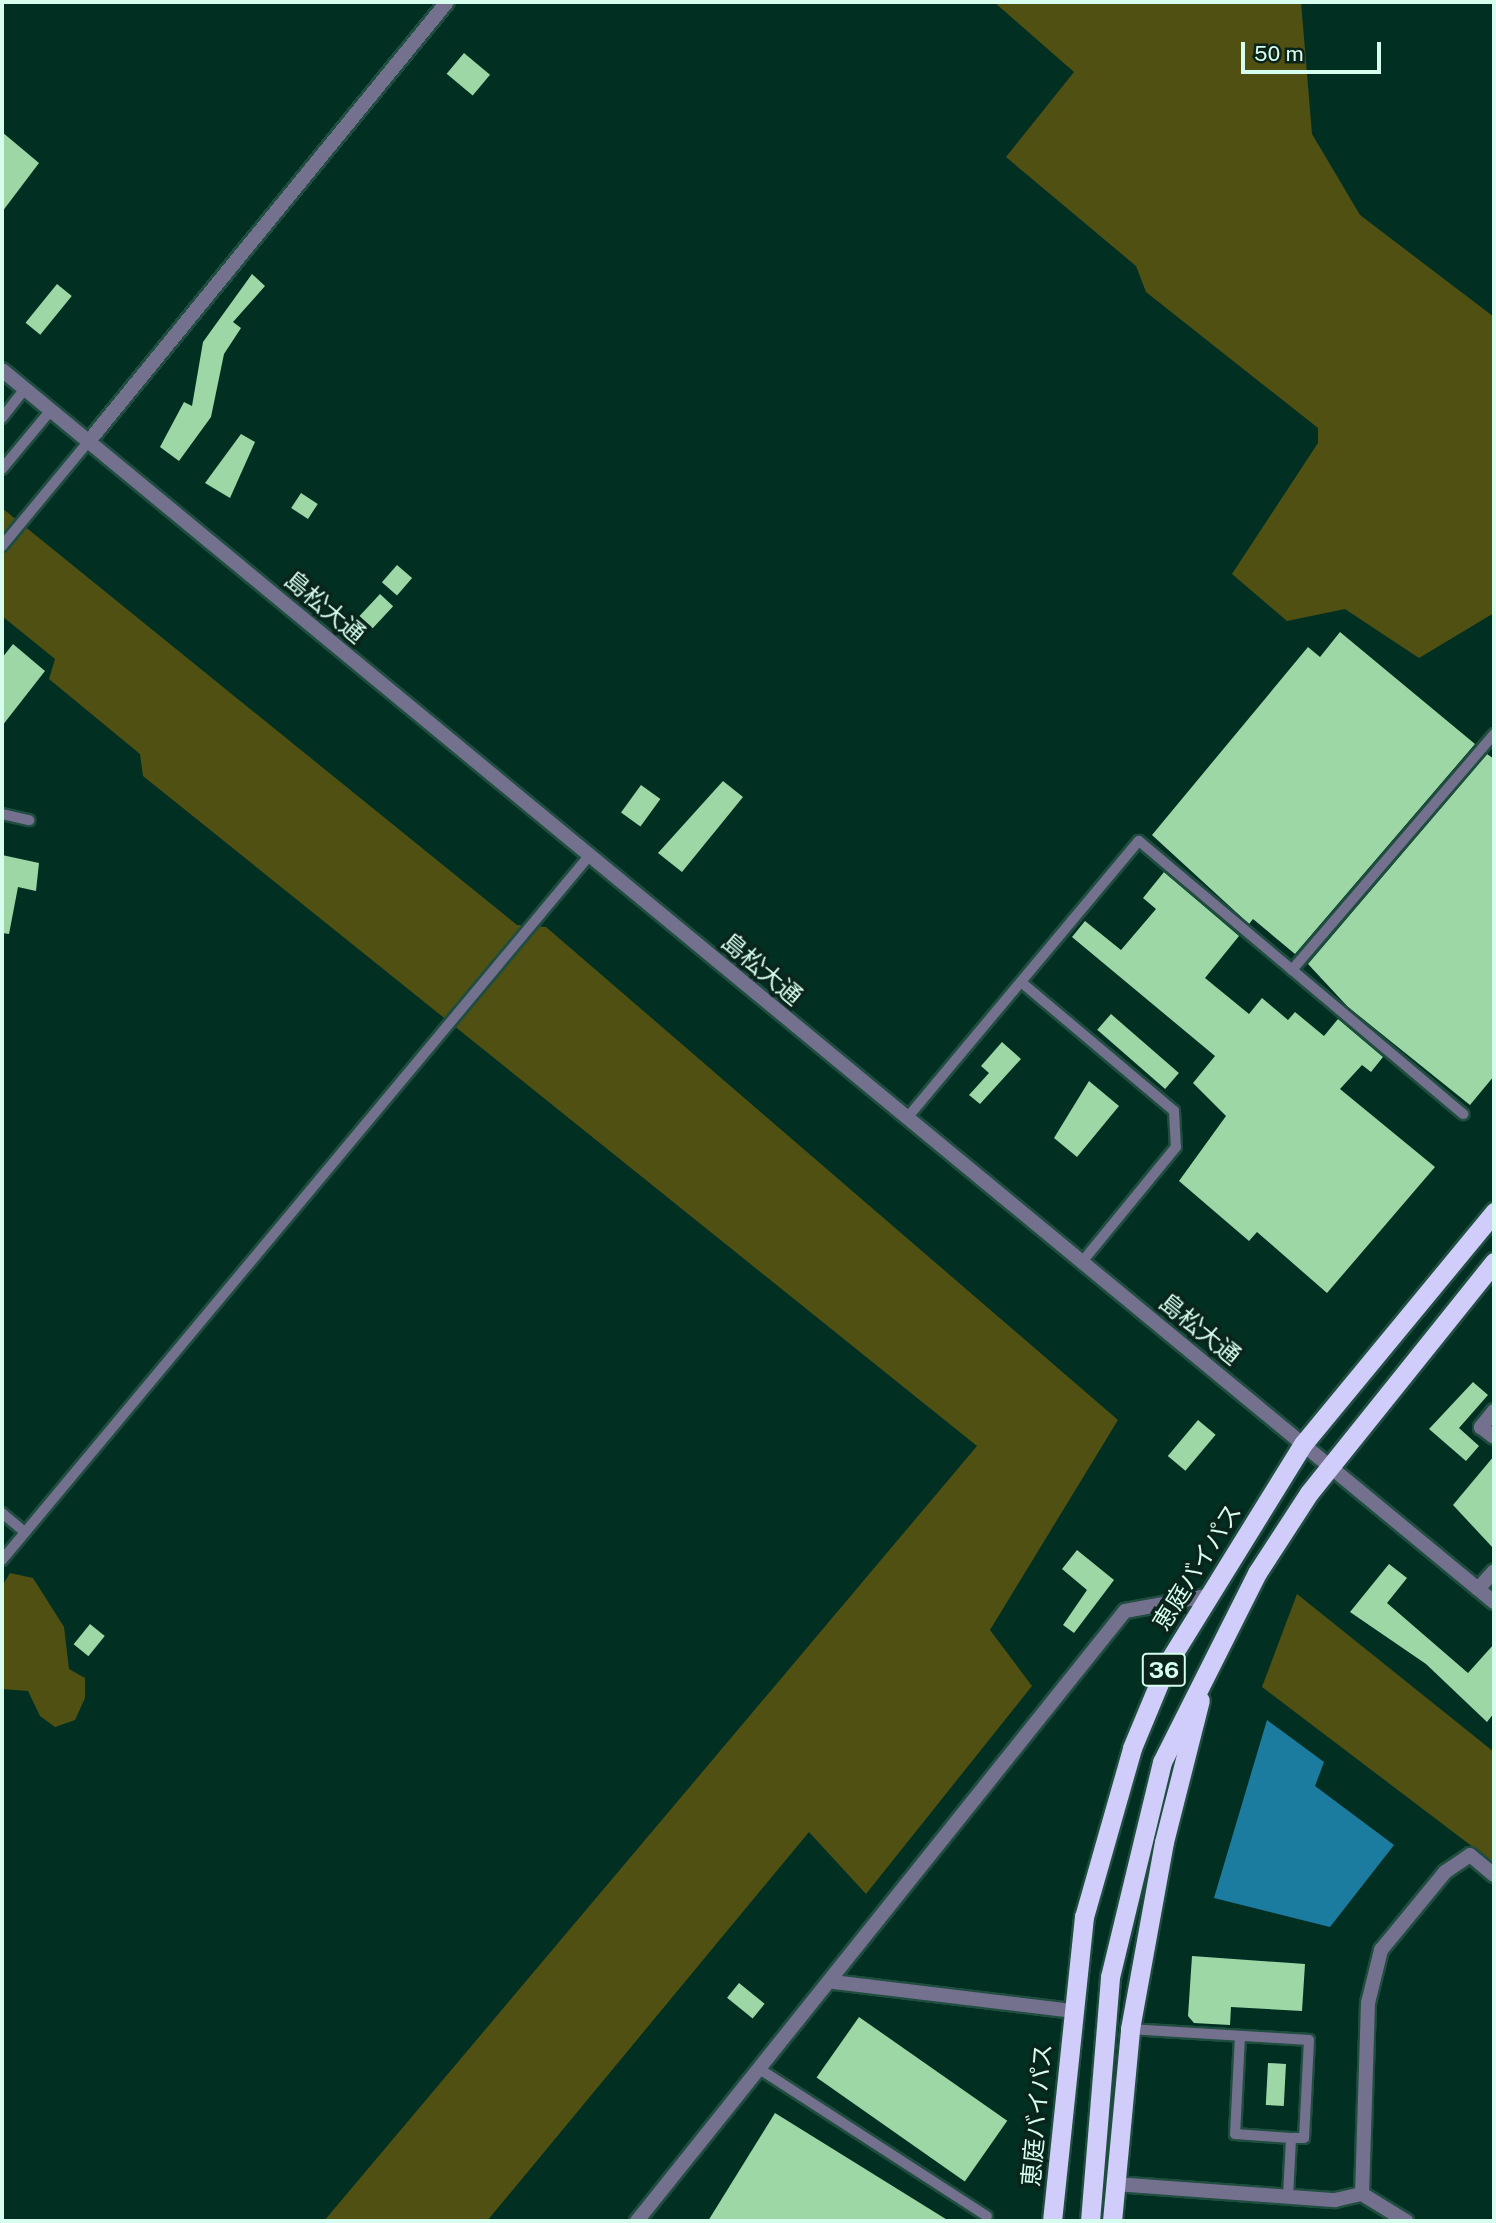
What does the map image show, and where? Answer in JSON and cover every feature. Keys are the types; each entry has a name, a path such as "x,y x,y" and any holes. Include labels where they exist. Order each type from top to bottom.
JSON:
{"highway":[{"name":"恵庭バイパス","path":"1052,2221 1071,2011 1084,1917 1128,1761 1167,1664 1206,1596 1303,1444 1494,1212"},
{"name":"36","path":"1090,2221 1102,2045 1120,1918 1161,1762 1256,1573 1328,1466 1494,1262"},
{"path":"1112,2221 1130,2029 1164,1842 1204,1679"}],"street":[{"path":"89,441 447,2"},
{"name":"島松大通","path":"2,370 1494,1602"},
{"path":"1494,1411 1481,1427 1494,1437"},
{"path":"1478,1589 1494,1571"},
{"path":"637,2221 833,1982 1125,1611 1206,1596"},
{"path":"1362,2194 1368,2003 1381,1950 1445,1872 1470,1854 1494,1875"},
{"path":"833,1982 1071,2011"},
{"path":"1115,2183 1335,2200 1362,2194 1406,2221"}],"lane":[{"path":"2,418 25,389"},
{"path":"2,470 51,410"},
{"path":"2,546 89,441"},
{"path":"1292,970 1494,734"},
{"path":"2,814 29,820"},
{"path":"907,1118 1139,841 1464,1114"},
{"path":"2,1560 589,856"},
{"path":"1021,982 1174,1111 1176,1147 1082,1262"},
{"path":"2,1513 24,1532"},
{"path":"1130,2029 1309,2040 1304,2138 1235,2134 1240,2036"},
{"path":"761,2070 987,2216"},
{"path":"1287,2197 1291,2138"}],"shaded area":[{"path":"994,2 1301,2 1312,134 1360,215 1494,317 1494,613 1419,658 1345,609 1287,621 1232,574 1318,443 1318,428 1146,292 1136,266 1006,157 1074,72"},
{"path":"2,508 517,925 546,927 1118,1420 990,1630 1032,1686 866,1894 809,1832 487,2221 324,2221 977,1446 143,776 140,754 49,679 55,659 2,616"},
{"path":"10,1573 33,1578 64,1627 69,1669 85,1678 85,1698 75,1720 55,1727 40,1716 28,1691 2,1689 2,1586"},
{"path":"1297,1594 1494,1752 1494,1863 1262,1687"}],"water":[{"path":"1267,1720 1324,1762 1315,1786 1394,1845 1330,1927 1214,1898"}],"building":[{"path":"464,53 490,75 473,96 447,74"},
{"path":"2,132 39,163 2,212"},
{"path":"252,274 265,286 233,322 241,328 224,354 211,417 179,461 160,447 184,402 192,406 203,342"},
{"path":"57,284 72,296 40,335 26,323"},
{"path":"241,434 255,442 230,498 205,483"},
{"path":"301,493 318,504 308,519 291,508"},
{"path":"397,565 412,578 397,595 382,582"},
{"path":"380,594 393,606 373,628 360,616"},
{"path":"1340,632 1475,744 1295,954 1253,919 1249,924 1152,835 1308,647 1320,657"},
{"path":"13,644 45,671 2,726 2,658"},
{"path":"1487,754 1494,759 1494,1076 1470,1105 1348,1007 1308,964"},
{"path":"723,781 743,797 682,872 658,853"},
{"path":"641,785 660,799 640,827 621,813"},
{"path":"2,855 39,863 36,891 18,887 9,934 2,933"},
{"path":"1164,872 1239,936 1205,978 1249,1014 1262,998 1288,1020 1295,1012 1324,1036 1338,1019 1383,1057 1371,1072 1362,1065 1340,1089 1435,1167 1327,1293 1257,1232 1249,1241 1179,1181 1226,1116 1193,1083 1215,1056 1072,937 1085,921 1121,950 1156,909 1143,898"},
{"path":"1111,1014 1179,1073 1165,1089 1097,1030"},
{"path":"1002,1042 1021,1059 980,1104 969,1095 989,1073 981,1066"},
{"path":"1089,1081 1119,1106 1077,1157 1054,1138"},
{"path":"1473,1382 1488,1395 1459,1428 1479,1446 1466,1461 1429,1429"},
{"path":"1198,1420 1216,1435 1185,1471 1168,1456"},
{"path":"1494,1456 1494,1549 1453,1505"},
{"path":"1077,1550 1114,1580 1074,1633 1063,1625 1087,1590 1062,1569"},
{"path":"1389,1564 1407,1578 1387,1603 1468,1673 1494,1644 1494,1713 1487,1722 1426,1664 1350,1612"},
{"path":"90,1624 105,1636 88,1656 74,1644"},
{"path":"1192,1956 1305,1964 1302,2011 1231,2007 1230,2025 1194,2023 1188,2016"},
{"path":"739,1983 765,2004 753,2019 727,1998"},
{"path":"859,2017 1007,2121 965,2181 817,2078"},
{"path":"1268,2063 1286,2064 1284,2106 1266,2105"},
{"path":"775,2113 949,2221 708,2221"}]}
